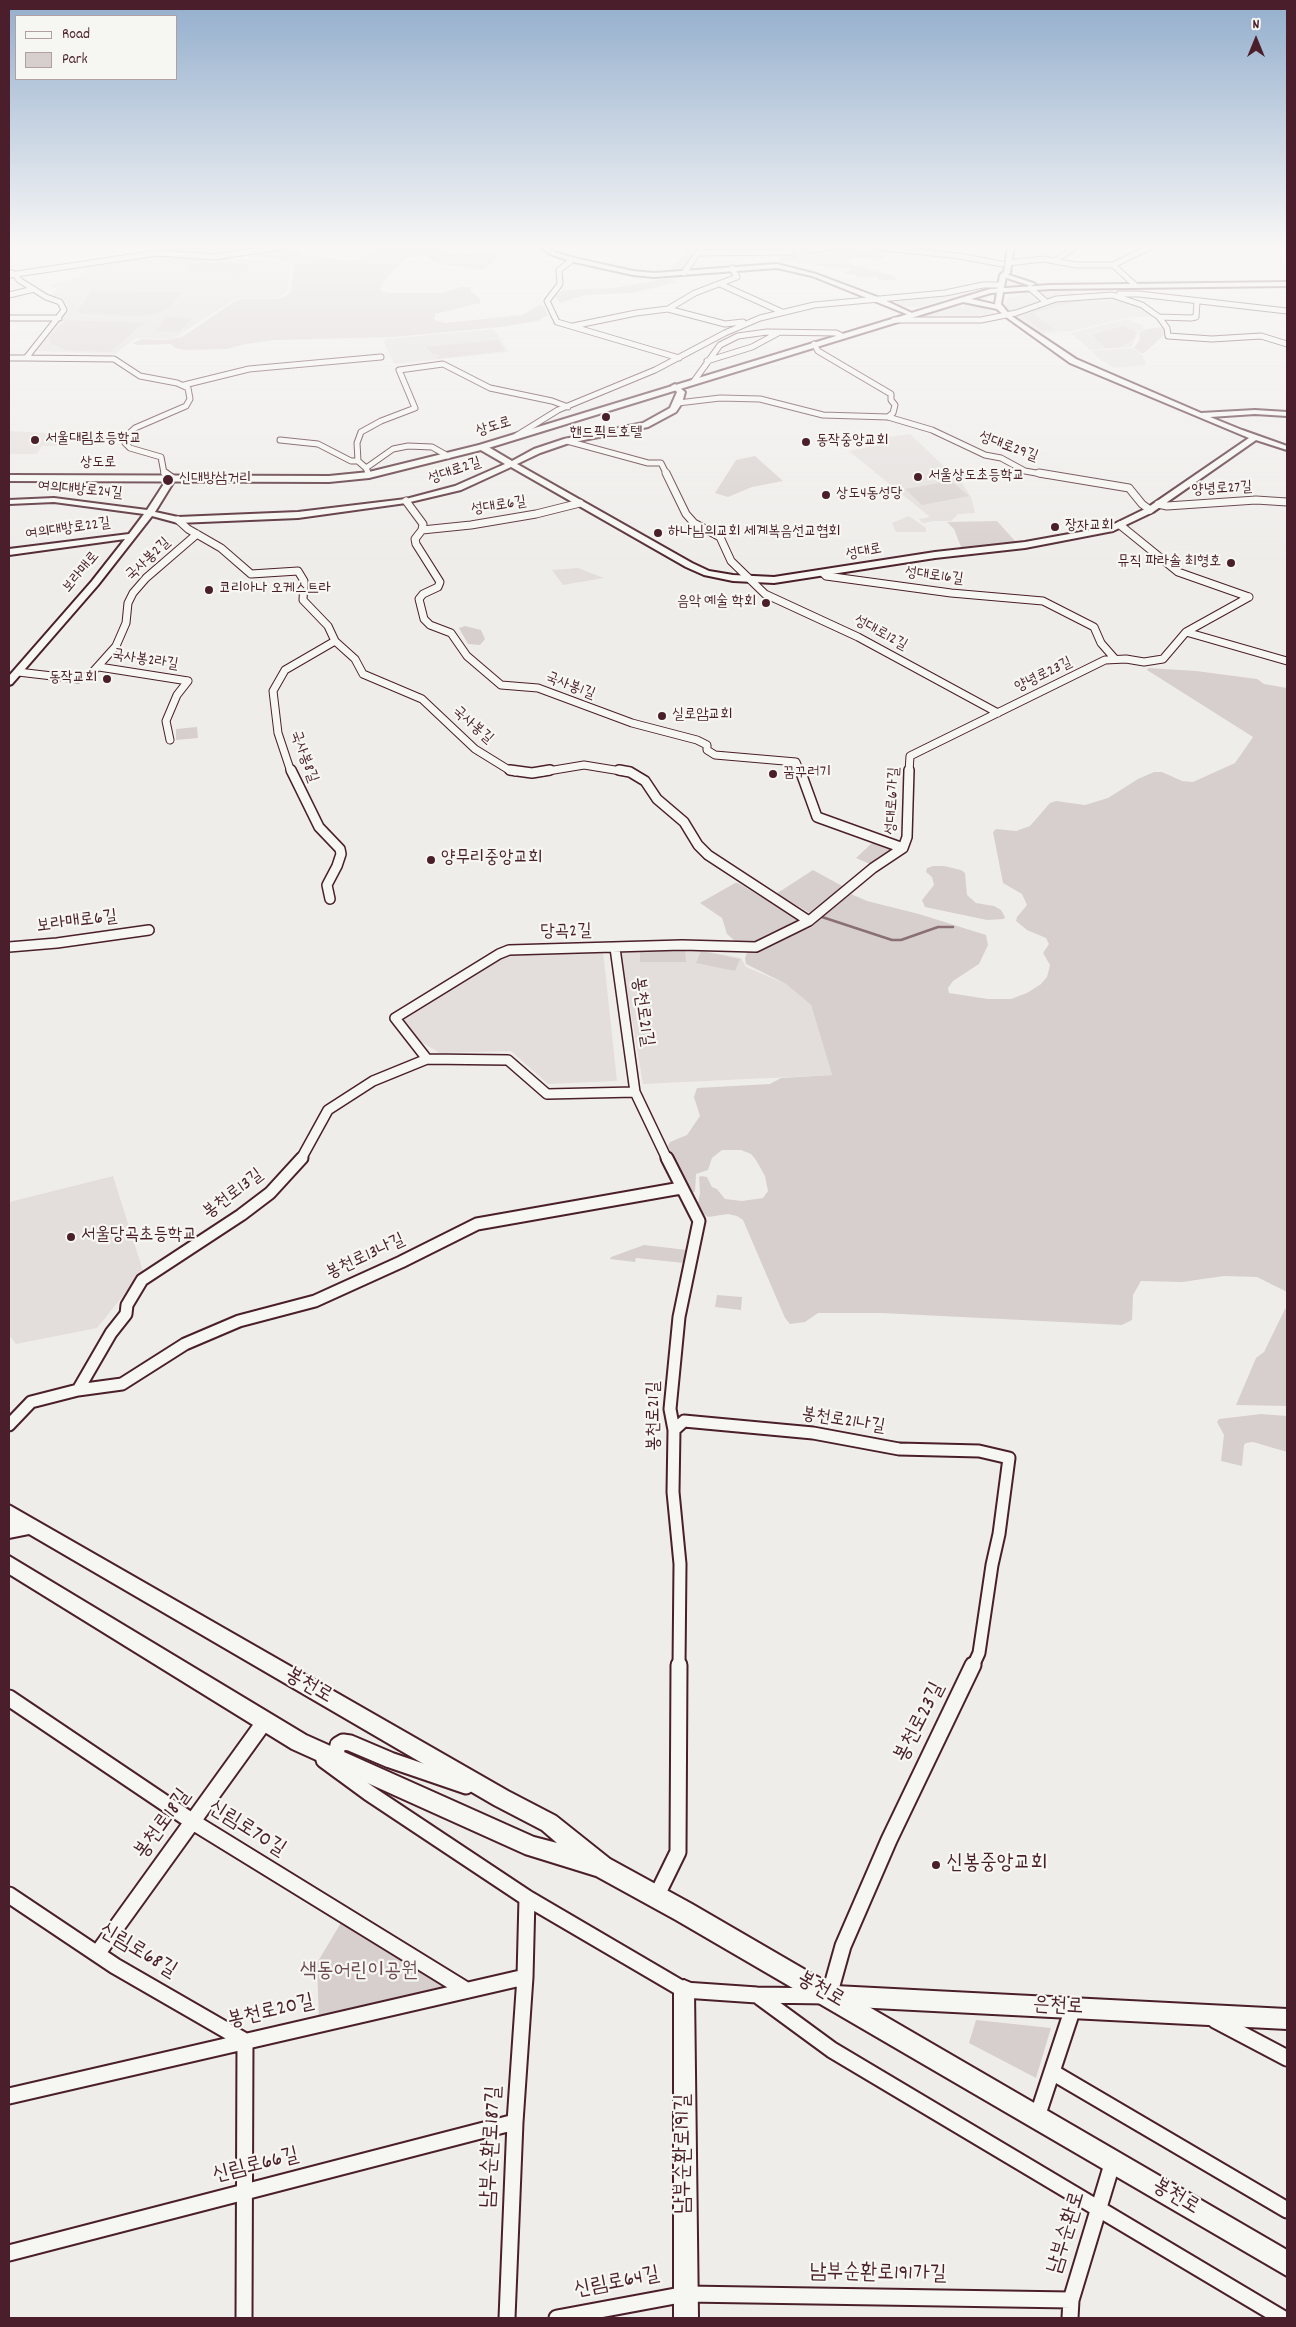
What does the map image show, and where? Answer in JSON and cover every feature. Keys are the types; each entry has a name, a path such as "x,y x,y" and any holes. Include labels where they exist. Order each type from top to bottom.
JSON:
{"main road":[{"name":"상도로","path":"9,478 329,479 412,466 482,447 776,356"},
{"name":"봉천로","path":"9,1513 501,1798 549,1823 602,1867 829,1996 1287,2264"},
{"path":"9,1530 30,1526"},
{"name":"봉천로","path":"10,1566 299,1742 532,1847 602,1867"}],"street":[{"path":"670,356 678,358"},
{"path":"516,436 568,407 592,398 683,356"},
{"path":"694,381 711,356"},
{"path":"707,361 724,356"},
{"path":"827,356 891,394 891,400 895,405 893,413 888,417"},
{"path":"1066,356 1074,361 1254,438 1287,448"},
{"path":"9,358 114,359 140,376 184,385 249,369 381,357"},
{"path":"358,461 359,436 367,427 414,408 398,370 443,364 490,388 552,401 568,407"},
{"path":"172,478 164,473 161,457 130,448 124,440 130,431 186,406 191,396 184,385"},
{"path":"675,386 681,392 678,403"},
{"name":"성대로29길","path":"678,403 720,398 760,399 823,415 888,417 932,430 1026,474 1129,488 1142,504 1154,507"},
{"name":"성대로2길","path":"406,501 458,488 567,441 645,425 672,410 678,403"},
{"path":"1202,415 1255,412 1287,414"},
{"name":"성대로","path":"482,447 688,565 707,572 750,580 774,580 824,574 935,555 1042,543 1092,534 1120,525 1154,507 1254,438"},
{"path":"280,440 318,444 351,460 358,461 368,472 375,460 393,449 408,446 432,447 448,456"},
{"name":"성대로12길","path":"567,441 648,463 661,463 686,514 694,524 720,537 731,561 765,594 858,637 998,713"},
{"name":"보라매로","path":"9,682 95,582 149,514 172,478"},
{"name":"여의대방로24길","path":"9,502 54,500 79,502 149,514"},
{"name":"양녕로27길","path":"1154,507 1256,500 1287,502"},
{"path":"178,520 298,515 406,501 422,524 422,530"},
{"name":"성대로6길","path":"422,530 471,525 527,516 580,503"},
{"name":"국사봉길","path":"149,514 178,520 221,548 251,574 298,571 304,581 303,600 328,626 335,641 355,659 363,674 422,699 472,747 509,770 532,773 584,766 630,772 645,781 656,799 684,822 698,845 708,855 809,921"},
{"name":"양녕로23길","path":"910,756 1105,660 1115,659 1144,662 1163,659 1186,632 1249,597 1178,572 1120,525"},
{"name":"국사봉1길","path":"422,530 415,539 416,544 440,582 438,587 423,594 419,599 424,619 451,634 467,656 499,684 538,688 590,709 632,723 697,740 707,745 707,750 714,755 796,762 812,799 817,816 903,848"},
{"name":"국사봉2길","path":"18,672 78,679 90,675 109,656 119,641 126,622 128,603 133,593 146,578 197,534"},
{"name":"여의대방로22길","path":"9,552 131,536"},
{"name":"성대로16길","path":"824,574 826,576 951,593 1043,601 1094,627 1101,643 1115,659"},
{"path":"1186,632 1287,661"},
{"name":"국사봉8길","path":"330,899 327,885 341,854 340,849 319,826 293,776 278,733 273,691 285,670 335,641"},
{"name":"국사봉2라길","path":"98,667 188,681 177,695 166,721 170,740"},
{"name":"성대로6가길","path":"903,848 907,837 910,756"},
{"path":"809,921 874,868 903,848"},
{"name":"당곡2길","path":"427,1059 395,1018 499,954 509,950 682,946 756,947 809,921"},
{"name":"보라매로6길","path":"9,947 57,943 149,930"},
{"name":"봉천로21길","path":"614,948 635,1092 699,1221 679,1317 670,1409 674,1430 673,1492 680,1564 678,1852 656,1897"},
{"name":"봉천로13길","path":"78,1390 111,1333 126,1314 127,1305 142,1280 241,1215 270,1193 301,1160 328,1110 373,1081 427,1059 508,1060 547,1094 635,1092"},
{"name":"봉천로13나길","path":"78,1390 122,1384 192,1340 240,1321 315,1301 478,1224 681,1188"},
{"path":"9,1425 31,1402 78,1390"},
{"name":"봉천로21나길","path":"674,1430 684,1421 813,1433 899,1449 979,1451 1009,1458"},
{"name":"봉천로23길","path":"829,1996 843,1946 892,1832 979,1653 992,1565 999,1534 1009,1458"},
{"name":"신림로70길","path":"9,1698 193,1822 466,1990"},
{"name":"봉천로18길","path":"97,1954 265,1721"},
{"path":"299,1742 369,1794 527,1898 684,1990 757,1995 829,1996"},
{"path":"369,1794 335,1759 338,1745 344,1742 350,1743 390,1760 501,1798"},
{"name":"신림로68길","path":"9,1895 97,1954 245,2041"},
{"path":"525,1977 527,1898"},
{"name":"봉천로20길","path":"9,2096 525,1977"},
{"name":"남부순환로187길","path":"507,2318 514,2122 525,1977"},
{"name":"남부순환로191길","path":"684,1990 686,2318"},
{"path":"757,1995 832,2050 1282,2318"},
{"name":"은천로","path":"829,1996 1287,2019"},
{"path":"1037,2117 1073,2008"},
{"path":"1206,2015 1287,2058"},
{"path":"244,2318 245,2041"},
{"path":"1052,2072 1287,2210"},
{"name":"신림로66길","path":"9,2252 514,2122"},
{"name":"남부순환로","path":"1070,2318 1071,2300 1113,2161"},
{"name":"남부순환로191가길","path":"686,2294 1071,2300"},
{"name":"신림로64길","path":"557,2318 686,2294"}],"shaded area":[{"path":"390,356 475,356 394,364"},
{"path":"1096,356 1142,356 1146,365 1115,368"},
{"name":"서울대림초등학교","path":"9,431 65,434 57,446 42,446 37,454 9,454"},
{"name":"서울상도초등학교","path":"910,434 962,483 971,497 975,513 958,514 951,521 923,523 919,519 930,517 849,451 869,447 866,440"},
{"path":"909,516 926,528 926,532 896,532 892,523"},
{"path":"578,568 604,578 563,585 552,570"},
{"path":"684,947 741,958 746,967 786,984 811,1005 832,1075 643,1084 620,950"},
{"path":"603,951 617,1081 548,1084 511,1051 440,1053 418,1040 403,1019 502,955 512,952"},
{"name":"서울당곡초등학교","path":"113,1176 143,1271 97,1328 16,1344 9,1335 9,1202"}],"green space":[{"path":"439,356 465,356 435,359"},
{"path":"755,456 783,481 752,487 728,497 715,493 736,460"},
{"path":"951,481 969,496 922,505 905,489"},
{"path":"997,521 1016,542 966,549 961,547 954,529 947,522"},
{"path":"465,626 481,630 485,639 480,645 468,644 459,628"},
{"path":"1148,668 1196,671 1257,679 1264,684 1287,688 1287,1292 1257,1277 1224,1276 1182,1282 1141,1281 1133,1295 1132,1320 1122,1325 881,1313 818,1313 805,1322 790,1324 785,1318 743,1220 728,1214 708,1217 697,1209 700,1193 699,1177 701,1176 707,1177 712,1187 717,1189 725,1199 742,1201 763,1198 768,1191 765,1176 756,1160 751,1154 741,1150 722,1150 712,1158 708,1170 696,1174 695,1192 690,1193 668,1146 670,1142 687,1135 700,1116 694,1097 697,1088 770,1084 781,1078 832,1075 811,1005 786,984 746,964 745,958 747,953 812,927 851,894 867,901 919,914 986,935 988,945 979,964 953,981 948,988 949,993 988,999 1011,999 1027,993 1041,984 1047,977 1050,965 1043,953 1049,944 1046,938 1027,930 1016,921 1027,905 1022,894 1003,883 993,832 996,829 1016,831 1030,826 1050,803 1056,801 1085,805 1108,798 1138,779 1154,772 1162,772 1182,781 1193,782 1235,763 1253,737 1147,670"},
{"path":"197,727 198,738 176,740 176,729"},
{"path":"874,841 895,847 872,865 856,858"},
{"path":"944,866 961,870 965,873 967,895 976,903 994,906 1001,910 1005,917 1004,919 987,920 925,907 922,900 934,885 932,877 926,872 927,868"},
{"path":"813,870 844,887 810,913 776,894"},
{"path":"735,883 801,921 755,944 735,941 727,934 722,918 700,903"},
{"path":"640,949 685,949 686,962 640,962"},
{"path":"701,951 740,959 735,971 696,963"},
{"path":"644,1245 687,1250 684,1263 636,1258 635,1262 610,1259"},
{"path":"717,1295 742,1297 741,1310 715,1307"},
{"path":"1285,1309 1287,1309 1287,1406 1236,1405 1256,1358 1264,1352"},
{"path":"1261,1414 1287,1416 1287,1452 1253,1442 1244,1445 1242,1466 1221,1461 1224,1435 1217,1422 1219,1419"},
{"name":"색동어린이공원","path":"345,1916 466,1990 319,2024 317,1963"},
{"path":"976,2020 1051,2028 1036,2078 969,2043"}],"waterway":[{"path":"822,917 892,940 901,940 938,927 953,927"}],"place":[{"name":"핸드픽트호텔","path":"606,417"},
{"name":"서울대림초등학교","path":"35,440"},
{"name":"동작중앙교회","path":"806,442"},
{"name":"서울상도초등학교","path":"918,477"},
{"name":"신대방삼거리","path":"168,480"},
{"name":"상도4동성당","path":"826,495"},
{"name":"장자교회","path":"1055,527"},
{"name":"하나님의교회 세계복음선교협회","path":"658,533"},
{"name":"뮤직 파라솔 최형호","path":"1231,563"},
{"name":"코리아나 오케스트라","path":"209,590"},
{"name":"음악 예술 학회","path":"766,603"},
{"name":"동작교회","path":"107,679"},
{"name":"실로암교회","path":"662,716"},
{"name":"꿈꾸러기","path":"773,774"},
{"name":"양무리중앙교회","path":"431,860"},
{"name":"서울당곡초등학교","path":"71,1237"},
{"name":"신봉중앙교회","path":"936,1865"}]}
